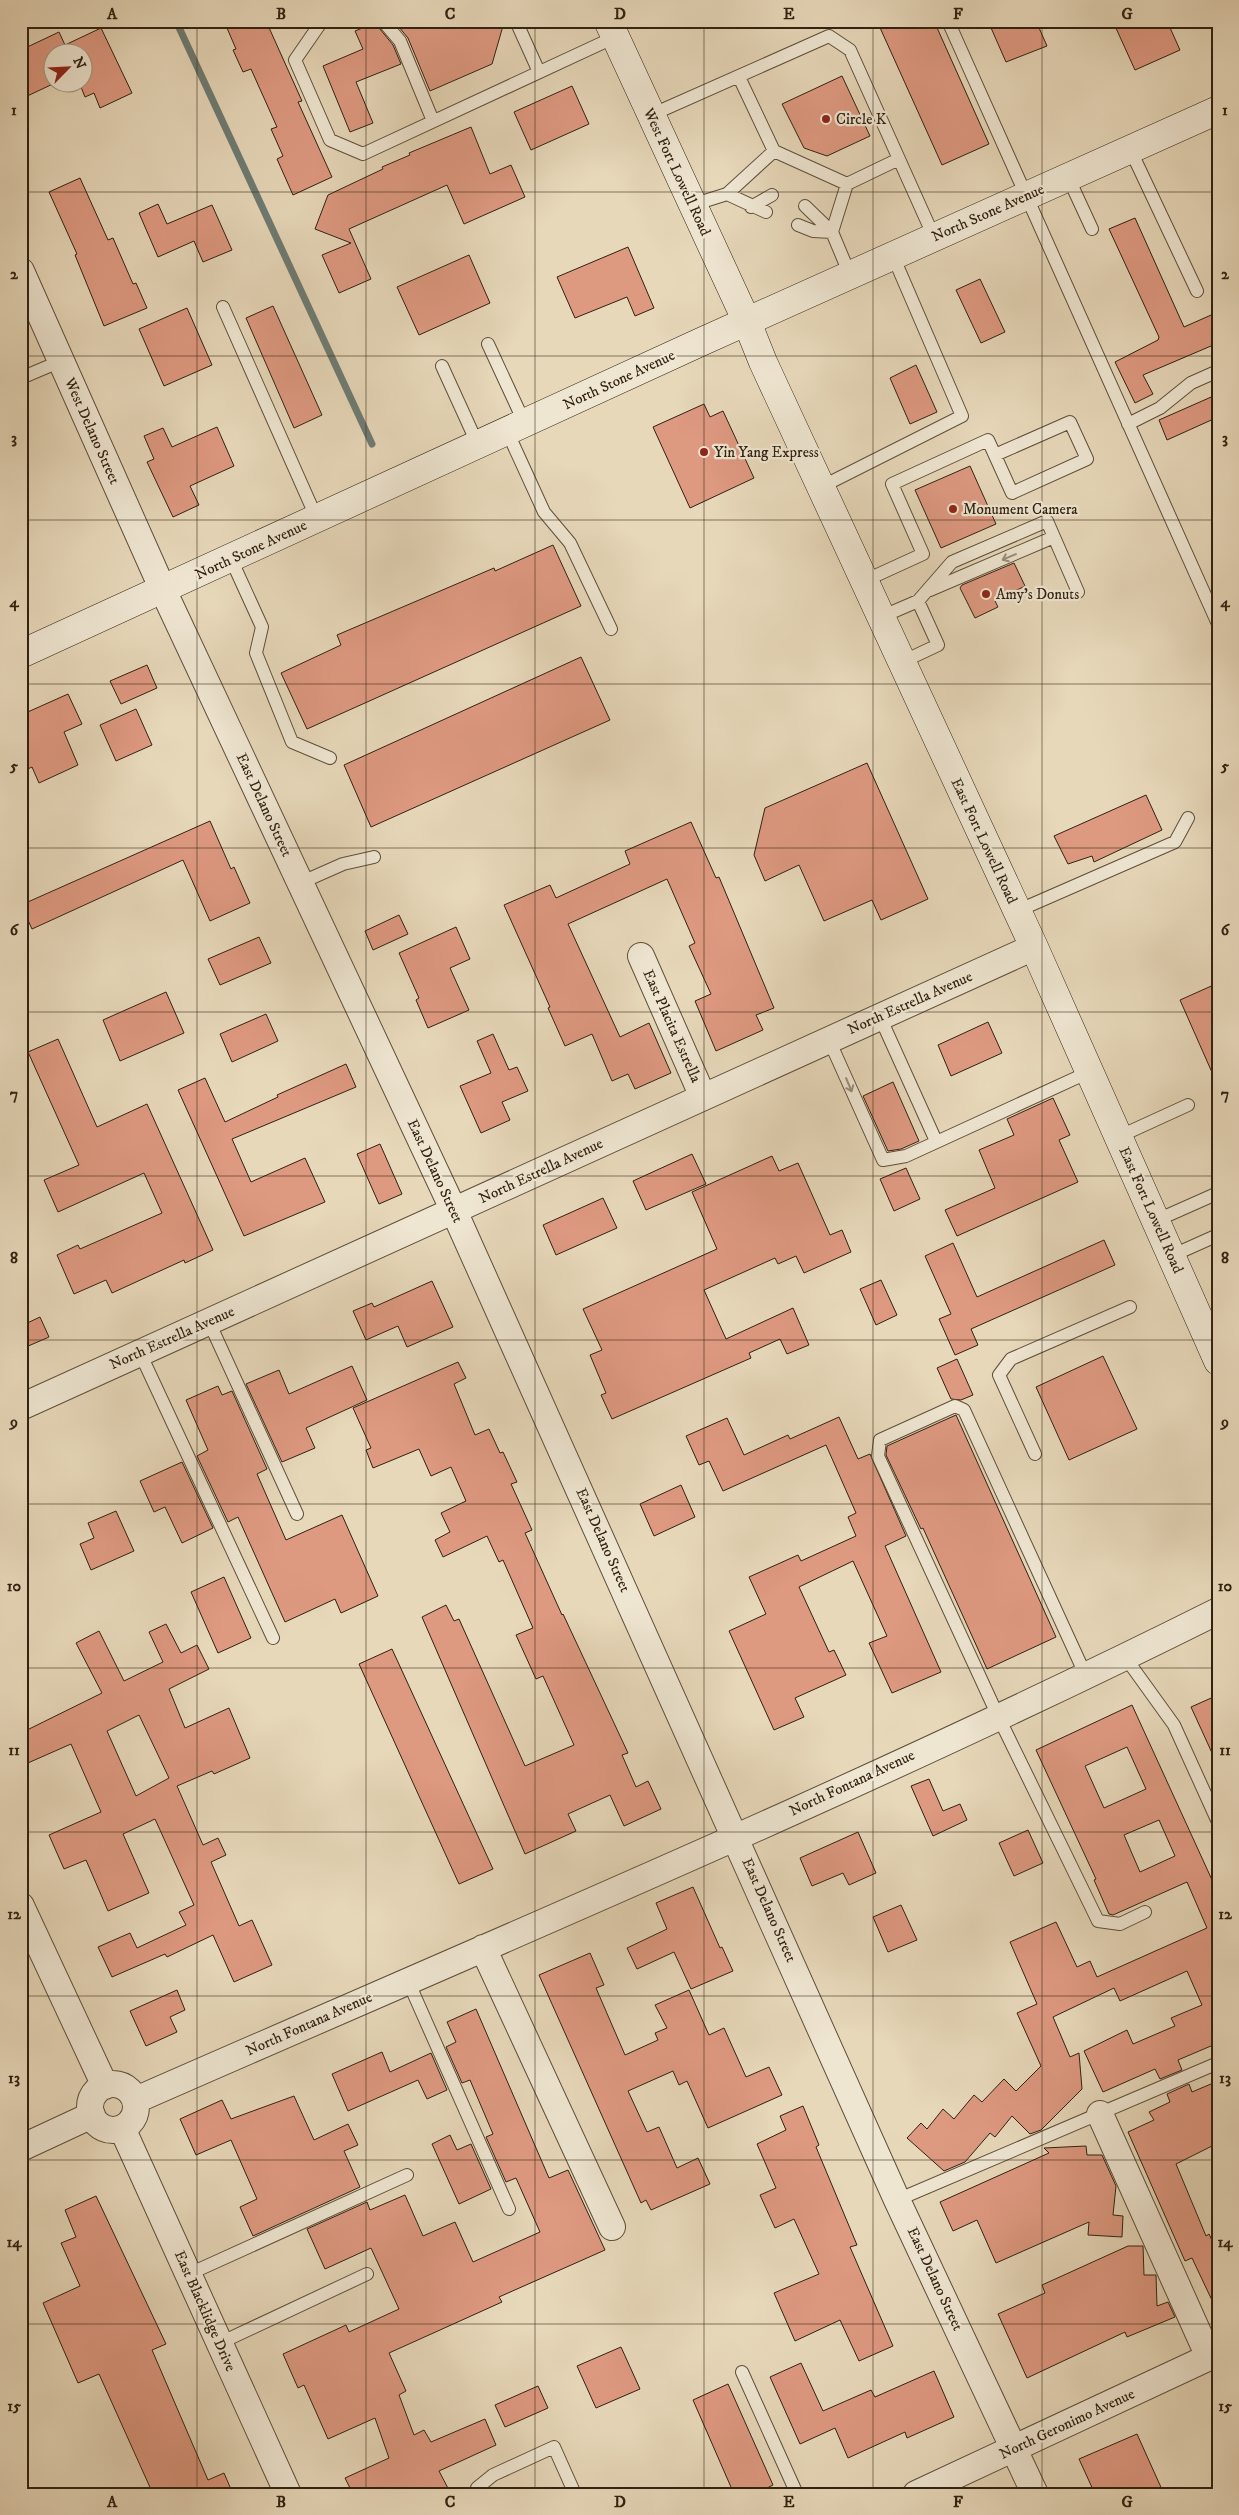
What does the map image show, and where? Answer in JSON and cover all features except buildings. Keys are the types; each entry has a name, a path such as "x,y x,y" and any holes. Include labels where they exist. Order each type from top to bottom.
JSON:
{"main road":[{"name":"West Fort Lowell Road","path":"611,29 746,322"},
{"name":"North Stone Avenue","path":"21,654 746,322 1218,110"},
{"name":"East Fort Lowell Road","path":"746,322 820,487 1034,947 1217,1357"}],"street":[{"name":"West Delano Street","path":"21,271 163,590"},
{"name":"East Delano Street","path":"163,590 454,1211 736,1836 897,2200 1035,2494"},
{"name":"North Estrella Avenue","path":"21,1407 1034,947"},
{"name":"East Placita Estrella","path":"641,956 703,1097"},
{"name":"North Fontana Avenue","path":"136,2100 736,1836 1086,1676 1218,1611"},
{"path":"21,1906 105,2086"},
{"path":"482,1948 612,2227"},
{"path":"121,2085 128,2089 136,2100 137,2108 133,2120 122,2128 106,2129 96,2122 92,2115 90,2104 94,2094 105,2086 121,2085"},
{"path":"1100,2114 1213,2355"},
{"path":"21,2148 92,2115"},
{"name":"East Blacklidge Drive","path":"122,2128 288,2494"},
{"name":"North Geronimo Avenue","path":"916,2494 1213,2355"}],"lane":[{"path":"322,21 295,60 330,140 363,154 539,72 611,29"},
{"path":"383,21 400,41 433,121"},
{"path":"516,21 539,72"},
{"path":"948,21 1218,624"},
{"path":"651,115 829,36 850,50 934,237"},
{"path":"739,76 774,151 847,184"},
{"path":"1130,149 1197,291"},
{"path":"692,205 727,194 774,151"},
{"path":"832,232 847,184 899,159"},
{"path":"1068,177 1092,229"},
{"path":"727,194 751,207 766,212"},
{"path":"751,207 772,195"},
{"path":"805,206 832,232 850,275"},
{"path":"798,225 813,231 832,232"},
{"path":"820,487 962,416 893,256"},
{"path":"223,306 317,519"},
{"path":"488,344 544,512 570,543 610,629"},
{"path":"21,378 61,361"},
{"path":"442,366 478,445"},
{"path":"1128,424 1160,408 1191,384 1218,371"},
{"path":"864,581 923,554 892,484 988,440 1012,493 1087,459 1070,422 995,455"},
{"path":"922,596 952,562 1047,521 1078,592"},
{"path":"881,617 922,596 1054,537"},
{"path":"231,559 262,627 256,653 292,742 330,758"},
{"path":"902,662 938,646 922,596"},
{"path":"1017,911 1175,842 1188,818"},
{"path":"300,883 343,864 374,857"},
{"path":"880,1017 936,1141"},
{"path":"829,1040 883,1160 906,1156 1089,1072"},
{"path":"1118,1137 1188,1105"},
{"path":"1155,1221 1218,1193"},
{"path":"1171,1256 1218,1235"},
{"path":"1034,1454 1000,1375 1011,1359 1130,1307"},
{"path":"209,1322 297,1514"},
{"path":"140,1353 273,1638"},
{"path":"1086,1676 964,1410 955,1406 880,1440 878,1456 998,1716 1098,1921 1120,1924 1144,1912"},
{"path":"1125,1657 1174,1725 1218,1822"},
{"path":"408,1981 509,2209"},
{"path":"897,2200 1218,2063"},
{"path":"188,2274 406,2175"},
{"path":"220,2343 367,2274"},
{"path":"742,2372 796,2494"},
{"path":"478,2494 477,2488 493,2475 554,2447 575,2494"}],"waterway":[{"path":"176,21 372,444"}],"place":[{"name":"Circle K","path":"826,119"},
{"name":"Yin Yang Express","path":"704,452"},
{"name":"Monument Camera","path":"953,509"},
{"name":"Amy's Donuts","path":"986,594"}]}
